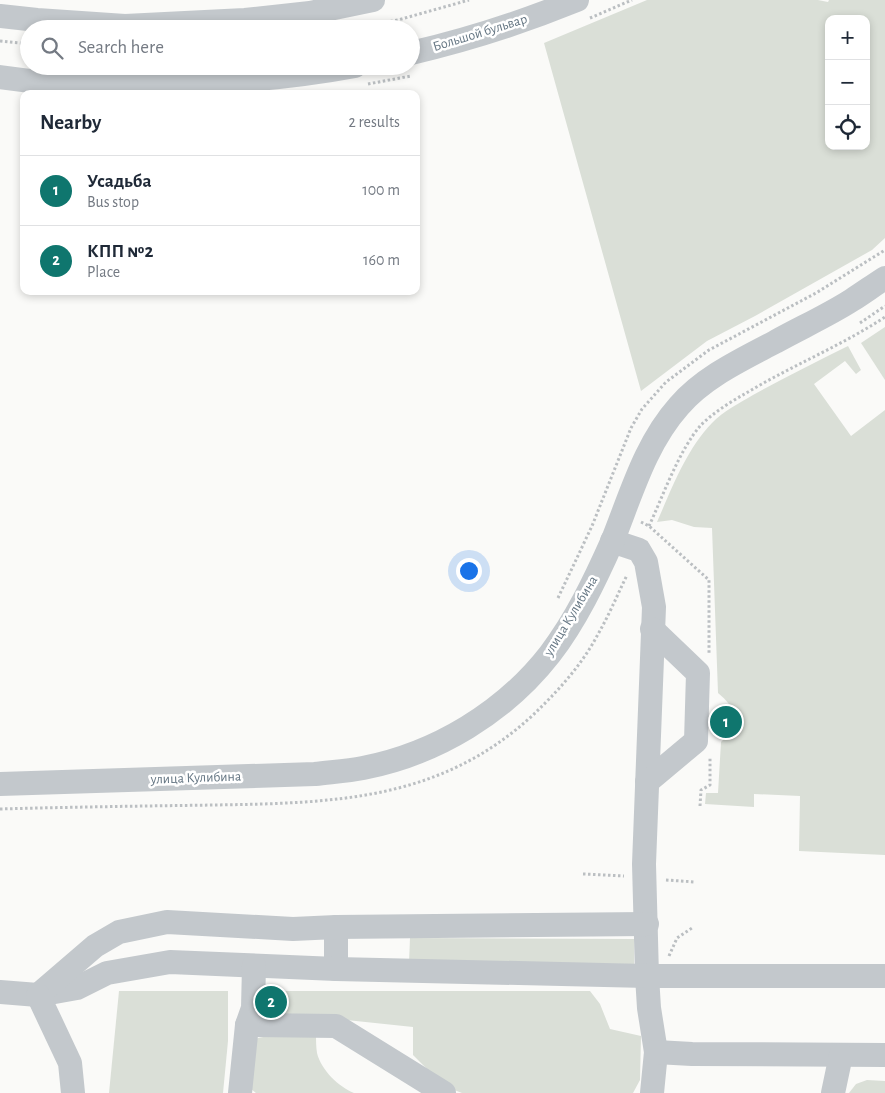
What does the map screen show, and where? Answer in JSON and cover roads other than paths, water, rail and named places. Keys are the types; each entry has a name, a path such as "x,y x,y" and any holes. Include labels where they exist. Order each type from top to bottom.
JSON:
{"street":[{"path":"197,20 310,13 373,0"},
{"name":"Большой бульвар","path":"420,51 499,28 577,0"},
{"path":"0,16 37,20"},
{"path":"0,77 99,86 237,75"},
{"name":"улица Кулибина","path":"0,784 315,774 363,768 400,758 436,744 470,726 500,705 551,654 591,587 620,544 646,456 673,413 691,393 742,359 852,300 885,278"},
{"path":"620,544 638,550 646,562 654,607 644,864 647,976 656,1052 652,1093"},
{"path":"647,782 696,741 698,673 652,629"},
{"path":"38,995 95,946 119,932 167,922 293,929 647,924"},
{"path":"240,1093 247,1025 253,1008 261,927"},
{"path":"336,927 336,969"},
{"path":"0,992 38,995 77,988 108,973 170,962 336,969 647,976 885,976"},
{"path":"38,995 70,1063 73,1093"},
{"path":"247,1025 336,1026 444,1093"},
{"path":"656,1052 692,1054 885,1055"},
{"path":"834,1093 841,1055"}],"place":[{"name":"Усадьба","path":"726,722"},
{"name":"КПП №2","path":"271,1002"}]}
